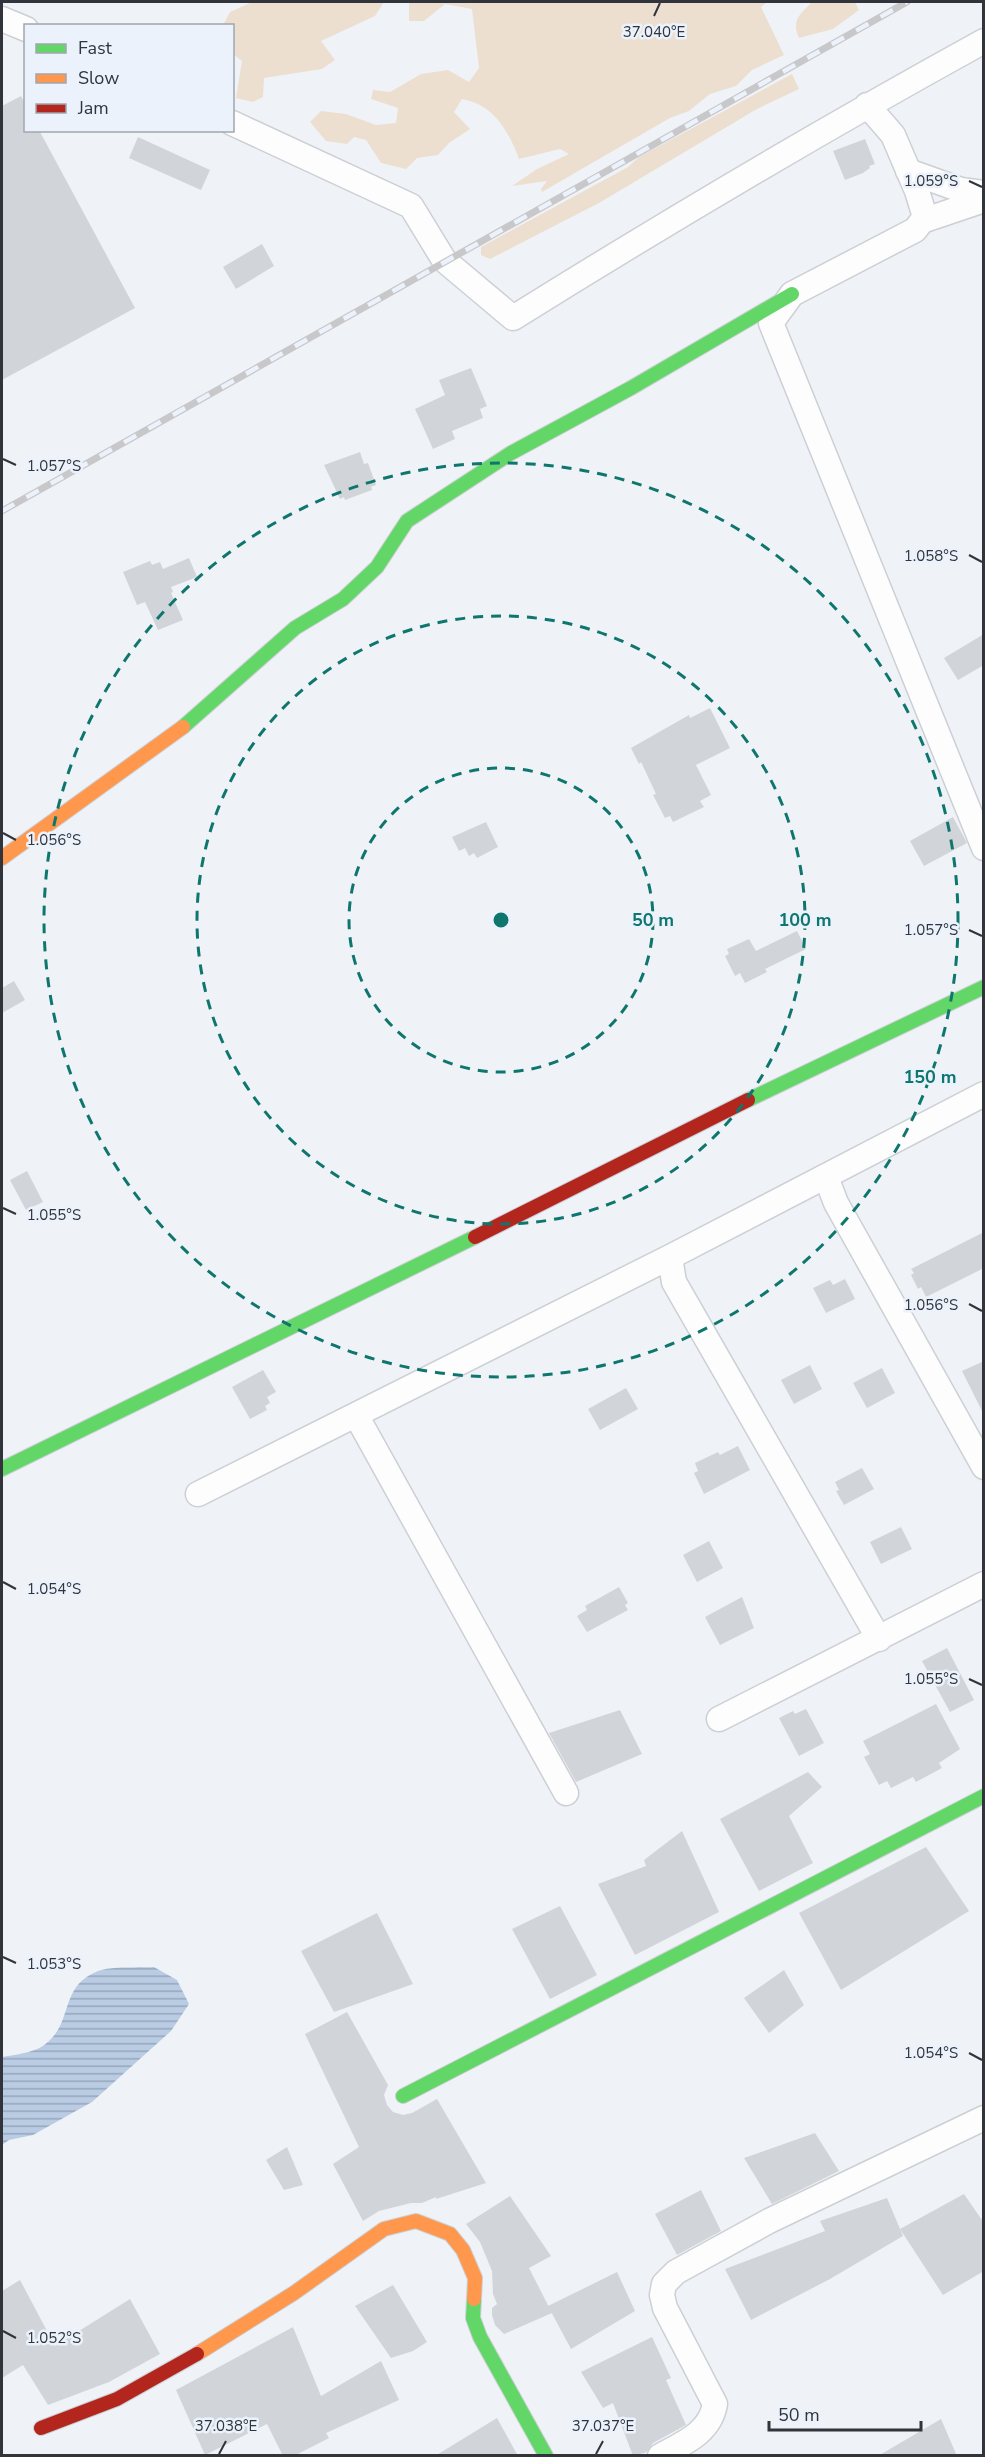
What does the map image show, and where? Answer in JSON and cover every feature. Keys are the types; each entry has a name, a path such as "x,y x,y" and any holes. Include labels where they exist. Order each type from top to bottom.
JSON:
{"street":[{"path":"2,19 24,28"},
{"path":"234,124 411,207 444,260 513,318 664,224 867,105 984,41"},
{"path":"3,851 150,753 205,710 252,663 295,628 343,599 377,567 407,521 511,453 631,388 792,294 915,230 925,217 908,171 893,135 867,105"},
{"path":"908,171 961,190 984,193"},
{"path":"922,221 984,200"},
{"path":"792,294 771,323 984,848"},
{"path":"2,1468 422,1264 684,1131 984,987"},
{"path":"198,1494 982,1098"},
{"path":"826,1177 836,1203 984,1467"},
{"path":"670,1257 674,1282 879,1639"},
{"path":"356,1415 566,1792"},
{"path":"719,1719 984,1584"},
{"path":"402,2096 984,1796"},
{"path":"660,2456 695,2436 713,2416 715,2404 664,2308 662,2295 664,2284 669,2278 769,2221 984,2118"},
{"path":"41,2428 117,2399 199,2353 275,2305 384,2229 416,2220 450,2234 463,2250 475,2278 473,2318 480,2337 546,2456"}],"shaded area":[{"path":"252,2 384,2 375,16 321,41 335,60 322,69 264,78 263,97 253,102 236,98 242,61 234,55 234,24 224,24 230,12"},
{"path":"404,2 767,2 761,7 784,55 752,70 736,86 710,94 689,111 670,118 542,192 541,189 547,181 512,186 537,169 569,154 560,149 519,159 510,138 498,120 473,102 462,99 454,112 470,129 449,143 438,155 417,158 406,169 381,163 366,140 354,137 347,144 326,141 310,122 321,111 346,114 376,125 396,123 398,108 371,99 373,90 390,92 421,74 448,70 469,82 479,68 472,9 445,4 424,21 409,21 409,3"},
{"path":"812,2 855,2 859,10 833,29 799,38 796,22"},
{"path":"792,74 799,89 757,109 599,203 490,259 481,255 481,247 628,167 639,157"}],"water":[{"path":"154,1967 177,1980 189,2004 171,2031 92,2102 33,2135 9,2140 2,2145 2,2057 33,2051 49,2041 61,2023 72,1994 86,1977 110,1968"}],"building":[{"path":"21,96 24,101 24,132 40,132 135,308 2,380 2,106"},
{"path":"138,137 210,170 201,190 129,158"},
{"path":"865,139 875,164 869,166 870,168 863,173 845,180 833,151"},
{"path":"262,244 274,266 236,289 223,267"},
{"path":"471,368 487,406 480,409 483,418 452,431 455,439 433,449 415,409 445,395 439,380"},
{"path":"360,452 364,464 368,463 376,485 371,487 372,490 345,500 344,497 340,499 324,465"},
{"path":"189,558 197,577 171,587 173,592 171,593 183,620 158,630 145,602 137,605 123,572 150,561 152,565 160,562 163,569"},
{"path":"984,634 984,665 958,680 944,658"},
{"path":"710,708 730,748 696,765 711,795 700,801 704,807 673,822 670,816 665,818 653,795 656,794 641,762 639,764 631,748 689,715 690,718"},
{"path":"953,817 967,843 924,866 910,841"},
{"path":"486,822 498,847 477,858 474,853 469,856 465,848 459,851 452,837"},
{"path":"797,931 806,949 765,969 767,972 745,983 740,973 735,976 725,956 729,954 727,949 749,939 756,951"},
{"path":"14,981 25,1000 2,1013 2,988"},
{"path":"27,1171 43,1202 26,1210 10,1180"},
{"path":"984,1232 984,1268 926,1297 921,1287 918,1289 911,1275 914,1273 911,1269"},
{"path":"845,1279 855,1299 826,1313 813,1288 830,1280 833,1285"},
{"path":"984,1361 984,1415 962,1371"},
{"path":"810,1365 822,1389 794,1404 781,1380"},
{"path":"882,1368 895,1393 867,1408 853,1383"},
{"path":"263,1370 276,1392 267,1397 270,1403 265,1406 267,1410 250,1419 232,1387"},
{"path":"626,1388 638,1409 600,1430 588,1409"},
{"path":"738,1446 750,1470 704,1494 694,1473 698,1471 695,1463"},
{"path":"862,1468 874,1489 844,1505 836,1491 839,1490 835,1482"},
{"path":"901,1527 912,1549 881,1564 870,1542"},
{"path":"709,1541 723,1568 697,1582 683,1555"},
{"path":"619,1587 628,1603 625,1605 628,1610 587,1632 577,1616 587,1610 585,1606"},
{"path":"742,1597 754,1628 720,1645 705,1617"},
{"path":"947,1648 974,1700 950,1712 922,1661"},
{"path":"936,1704 960,1749 939,1763 942,1768 916,1782 913,1777 891,1788 887,1781 879,1785 864,1757 870,1754 863,1741"},
{"path":"806,1709 824,1743 799,1756 779,1718 793,1711 795,1714"},
{"path":"620,1710 642,1754 576,1782 549,1733"},
{"path":"808,1772 822,1787 789,1816 813,1863 759,1891 720,1819"},
{"path":"682,1831 719,1912 635,1955 598,1884 646,1866 644,1860"},
{"path":"926,1847 969,1911 841,1990 799,1913"},
{"path":"560,1906 597,1975 550,1999 512,1929"},
{"path":"377,1913 413,1984 334,2012 301,1951"},
{"path":"784,1970 804,2005 769,2033 744,1998"},
{"path":"347,2012 388,2085 384,2095 387,2105 393,2112 403,2115 412,2113 437,2099 486,2183 422,2203 411,2203 379,2211 363,2221 333,2164 359,2147 305,2034"},
{"path":"815,2133 839,2171 772,2204 744,2158"},
{"path":"287,2147 303,2185 284,2190 266,2160"},
{"path":"701,2190 721,2231 677,2255 655,2214"},
{"path":"964,2194 984,2223 984,2271 943,2295 900,2229"},
{"path":"510,2196 551,2256 529,2268 552,2313 504,2334 495,2325 492,2315 492,2308 497,2304 493,2294 492,2271 480,2242 466,2224"},
{"path":"887,2198 903,2236 830,2279 751,2320 725,2269 825,2231 820,2221"},
{"path":"617,2272 635,2311 571,2349 548,2306"},
{"path":"20,2280 55,2346 130,2299 160,2354 109,2382 48,2405 23,2365 2,2378 2,2291"},
{"path":"393,2285 427,2342 413,2351 391,2358 355,2306"},
{"path":"293,2327 321,2396 381,2361 399,2400 326,2433 329,2438 294,2456 283,2456 267,2424 205,2455 176,2390"},
{"path":"652,2337 671,2378 666,2380 686,2425 653,2443 647,2452 633,2456 613,2403 603,2408 581,2372"},
{"path":"497,2418 518,2456 435,2456"},
{"path":"941,2419 957,2456 878,2456"}],"railway":[{"path":"2,511 907,2"}],"traffic: fast":[{"path":"183,727 295,628 343,599 377,567 407,521 511,453 631,388 792,294"},
{"path":"748,1100 984,987"},
{"path":"2,1469 475,1237"},
{"path":"403,2096 984,1796"},
{"path":"474,2299 473,2318 480,2337 546,2456"}],"traffic: slow":[{"path":"2,858 183,727"},
{"path":"197,2354 294,2293 384,2229 416,2221 450,2234 463,2250 475,2278 474,2299"}],"traffic: jam":[{"path":"475,1237 748,1100"},
{"path":"41,2428 117,2399 197,2354"}]}
